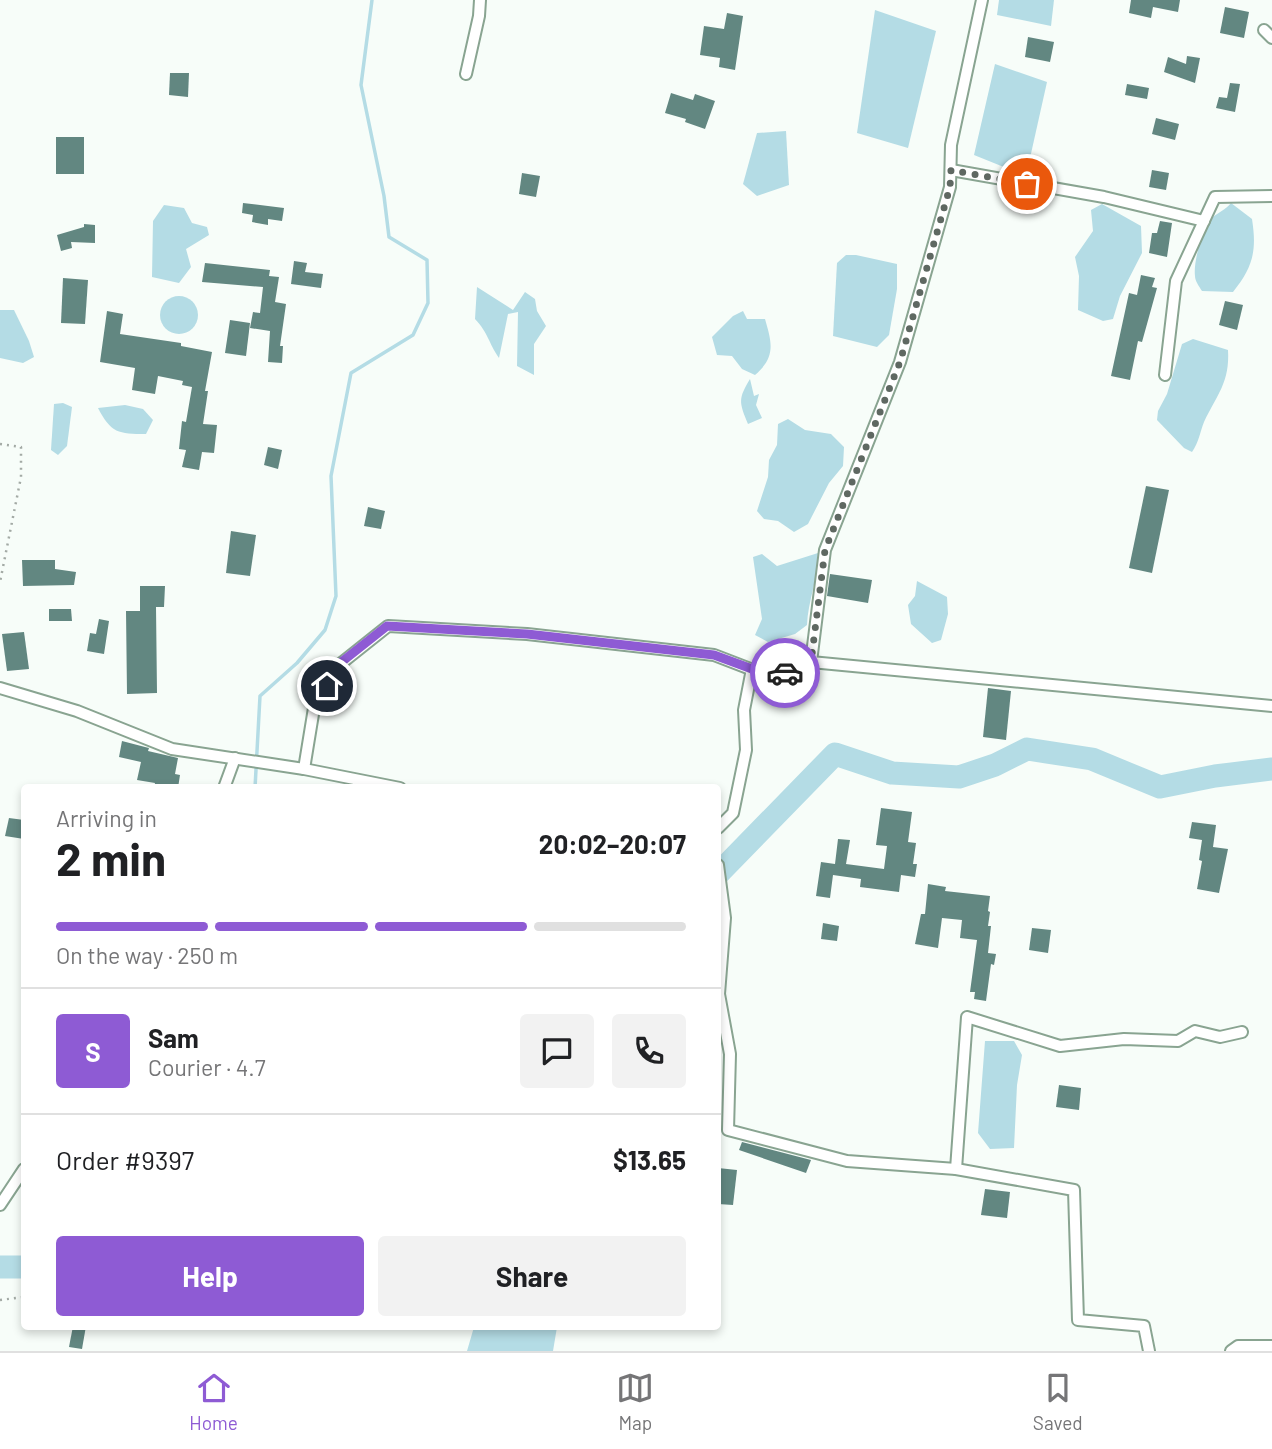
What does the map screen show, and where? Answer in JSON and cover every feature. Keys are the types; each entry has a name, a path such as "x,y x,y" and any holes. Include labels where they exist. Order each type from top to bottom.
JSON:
{"street":[{"path":"466,74 480,0"},
{"path":"811,662 825,550 900,362 950,187 951,145 982,0"},
{"path":"951,170 1104,197 1204,221"},
{"path":"1165,375 1176,281 1215,197 1272,196"},
{"path":"304,769 314,708 339,664 387,626 527,634 714,655 774,677 811,662 1272,706"},
{"path":"721,825 733,813 746,751 744,710 752,670"},
{"path":"0,688 77,710 172,749 304,769 380,784"},
{"path":"225,784 235,758"},
{"path":"721,888 725,918 721,969"},
{"path":"721,1005 730,1054 728,1130 847,1161 956,1169 1074,1190 1078,1320 1144,1326 1149,1351"},
{"path":"956,1169 967,1017 1060,1046 1124,1039 1178,1041 1195,1031 1220,1037 1242,1032"},
{"path":"0,1205 21,1174"},
{"path":"1231,1351 1238,1346 1272,1346"}],"path":[{"path":"0,444 22,447 21,477 0,582"},
{"path":"0,1300 21,1297"}],"water":[{"path":"999,0 1054,0 1051,26 997,15"},
{"path":"875,10 936,31 908,148 857,133"},
{"path":"995,64 1047,82 1026,176 974,155"},
{"path":"786,131 789,185 757,196 743,184 757,133"},
{"path":"1231,203 1252,219 1252,258 1245,275 1233,292 1202,291 1195,276 1199,245 1209,222"},
{"path":"1102,204 1141,226 1142,253 1120,296 1113,319 1103,321 1078,310 1079,276 1075,257 1093,231 1091,210"},
{"path":"164,205 184,208 192,223 207,227 209,235 186,249 191,267 179,283 152,277 153,221"},
{"path":"846,255 897,264 897,289 889,335 877,347 833,336 837,263"},
{"path":"477,287 513,310 525,292 535,299 537,311 546,326 534,344 534,375 517,366 518,312 508,314 499,358 475,319"},
{"path":"179,296 192,302 198,315 192,328 179,334 166,328 160,315 166,302"},
{"path":"0,310 14,310 34,357 23,363 0,358"},
{"path":"743,311 747,319 765,319 769,335 769,356 755,375 742,369 732,356 717,355 712,337 733,316"},
{"path":"1193,339 1228,350 1228,361 1222,388 1192,452 1184,448 1157,420 1182,344"},
{"path":"750,379 754,396 759,394 756,405 762,418 748,424 741,401"},
{"path":"63,403 72,407 67,446 58,455 51,450 54,404"},
{"path":"125,405 143,409 153,420 146,434 116,430 107,423 98,408"},
{"path":"788,419 805,430 831,434 844,447 843,466 829,483 808,524 794,532 778,521 764,519 757,511 768,477 769,460 777,445 778,424"},
{"path":"818,553 807,625 795,634 768,642 755,635 762,619 753,557 762,554 777,566"},
{"path":"917,581 947,597 948,614 941,640 932,643 911,624 908,605 915,596"},
{"path":"985,1041 1014,1041 1022,1055 1017,1085 1014,1148 990,1149 978,1133"},
{"path":"473,1330 556,1330 553,1351 467,1351"}],"building":[{"path":"1131,0 1180,0 1178,12 1153,7 1151,18 1129,13"},
{"path":"1225,7 1249,12 1244,38 1220,33"},
{"path":"727,13 743,16 735,70 719,67 720,58 700,55 704,26 724,29"},
{"path":"1028,37 1054,42 1050,62 1025,57"},
{"path":"1187,56 1200,58 1195,83 1164,72 1168,57 1186,64"},
{"path":"170,73 189,73 188,97 169,95"},
{"path":"1230,83 1240,84 1235,112 1216,108 1219,97 1227,98"},
{"path":"1127,84 1149,88 1147,99 1125,95"},
{"path":"671,93 693,100 695,94 715,101 705,129 685,122 686,119 665,113"},
{"path":"1156,118 1179,124 1175,140 1152,134"},
{"path":"56,137 84,137 84,174 56,174"},
{"path":"1152,170 1169,173 1166,190 1149,187"},
{"path":"522,173 540,176 536,197 519,194"},
{"path":"243,203 284,208 282,221 268,219 268,225 252,222 253,215 242,213"},
{"path":"1160,221 1172,223 1167,257 1149,253 1152,233 1157,233"},
{"path":"84,224 95,225 95,243 71,242 72,248 61,251 57,235 84,227"},
{"path":"294,261 307,263 305,272 323,274 321,288 291,284"},
{"path":"205,263 270,270 269,276 279,277 275,302 286,304 280,346 283,346 282,363 268,362 270,331 250,328 253,312 260,313 263,287 202,282"},
{"path":"1141,275 1155,278 1152,287 1157,288 1142,342 1138,341 1130,380 1111,376 1129,293 1137,295"},
{"path":"63,278 88,280 85,324 61,323"},
{"path":"1225,301 1243,305 1237,330 1219,325"},
{"path":"107,311 123,314 120,334 181,343 181,346 212,352 205,391 208,391 203,424 217,425 214,453 202,452 199,470 182,467 186,450 179,449 182,421 186,422 192,387 182,385 183,381 158,376 155,394 132,390 135,368 100,362"},
{"path":"230,320 250,323 246,356 225,353"},
{"path":"268,447 282,450 278,469 264,465"},
{"path":"1146,486 1169,490 1152,573 1129,568"},
{"path":"368,507 385,511 381,529 364,526"},
{"path":"231,531 256,535 250,576 226,573"},
{"path":"22,560 55,560 55,569 76,572 74,585 23,586"},
{"path":"830,574 872,580 868,603 827,596"},
{"path":"140,586 165,586 164,607 156,607 157,693 127,694 126,611 140,611"},
{"path":"49,609 71,609 72,621 49,621"},
{"path":"99,619 109,621 104,654 87,651 90,633 96,634"},
{"path":"24,632 29,669 7,671 2,634"},
{"path":"988,688 1011,691 1006,740 983,737"},
{"path":"122,741 178,758 175,774 180,775 179,784 155,784 137,780 141,762 119,757"},
{"path":"881,808 912,812 908,842 916,843 913,864 917,864 915,877 901,875 899,892 860,887 861,879 833,875 830,898 816,896 821,862 835,864 838,839 850,840 846,864 884,869 887,846 876,845"},
{"path":"9,818 21,820 21,839 5,836"},
{"path":"1192,822 1216,825 1213,847 1228,849 1219,893 1197,889 1202,861 1199,860 1202,840 1189,838"},
{"path":"928,884 946,887 945,891 990,896 988,953 996,954 994,965 991,964 986,1001 974,999 975,992 970,992 977,940 960,938 962,920 942,918 938,948 915,944 921,914 925,914"},
{"path":"823,923 839,926 837,941 821,939"},
{"path":"1032,928 1051,930 1048,953 1029,950"},
{"path":"1059,1085 1081,1088 1079,1110 1056,1107"},
{"path":"742,1142 811,1160 806,1173 739,1150"},
{"path":"721,1168 737,1170 733,1205 721,1204"},
{"path":"985,1189 1010,1192 1007,1218 981,1215"},
{"path":"72,1330 85,1330 82,1349 69,1347"}],"waterway":[{"path":"255,784 260,696 297,663 325,630 336,596 331,476 351,373 413,335 428,303 427,260 389,237 384,196 361,85 372,0"},
{"path":"721,871 835,754 892,773 959,777 995,765 1027,749 1092,759 1160,787 1215,776 1272,769"},
{"path":"0,1267 21,1267"}],"way so far":[{"path":"785,673 811,662 825,550 900,362 950,187 951,170 1027,184"}],"route":[{"path":"327,686 339,664 387,626 527,634 714,655 774,677 785,673"}]}
